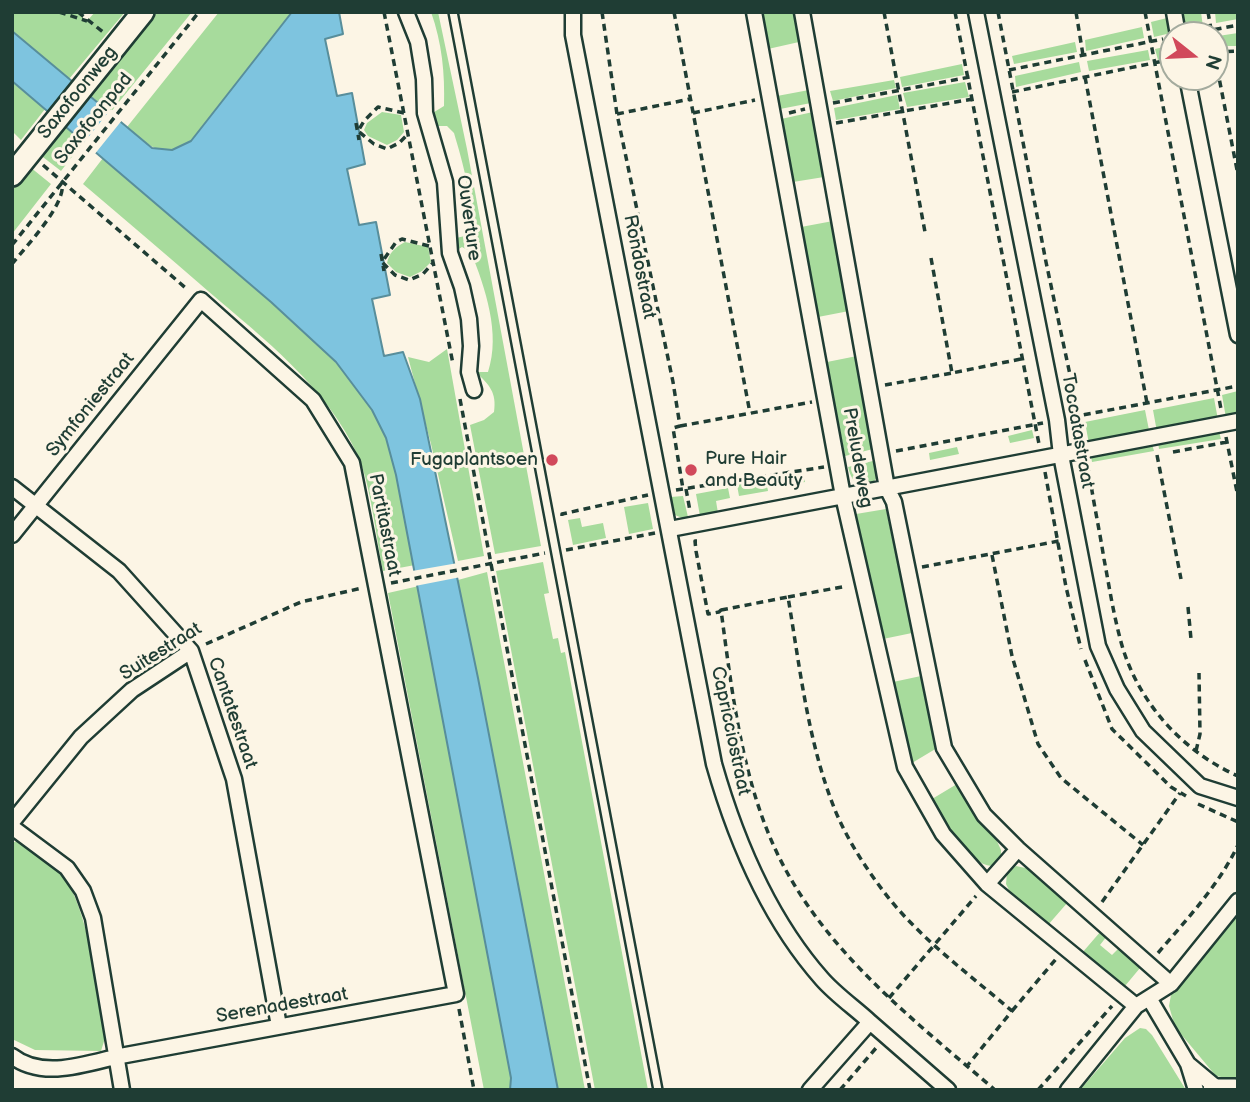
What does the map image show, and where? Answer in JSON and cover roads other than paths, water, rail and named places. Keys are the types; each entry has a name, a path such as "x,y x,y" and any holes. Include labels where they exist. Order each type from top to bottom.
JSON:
{"street":[{"name":"Saxofoonweg","path":"12,175 144,12"},
{"name":"Ouverture","path":"406,12 418,42 424,79 425,113 445,182 450,253 462,287 469,319 469,372 474,390"},
{"name":"Rondostraat","path":"573,12 573,35 670,530"},
{"name":"Preludeweg","path":"754,12 844,496 905,767 943,834 984,888 1136,1006"},
{"name":"Preludeweg","path":"802,12 887,488 894,502 944,748 984,815 1018,849 1171,984"},
{"name":"Toccatastraat","path":"976,12 1057,420 1061,455 1098,646 1117,689 1143,731 1200,786 1238,798"},
{"path":"1190,91 1238,335"},
{"name":"Symfoniestraat","path":"12,536 201,300"},
{"name":"Partitastraat","path":"201,300 313,400 352,463 456,994"},
{"path":"670,530 1231,423"},
{"name":"Cantatestraat","path":"12,487 119,570 191,651 234,779 279,1026"},
{"name":"Capricciostraat","path":"670,530 714,764 726,804 757,882 823,979 948,1090"},
{"name":"Suitestraat","path":"12,824 81,737 132,690 191,651"},
{"path":"12,824 67,868 83,891 93,918 122,1090"},
{"path":"984,888 1018,849"},
{"path":"1068,1090 1136,1006 1171,984 1238,901"},
{"name":"Serenadestraat","path":"12,1056 21,1063 44,1069 81,1066 115,1057 456,994"},
{"path":"1149,998 1188,1065 1196,1090"},
{"path":"810,1090 870,1022"},
{"path":"1188,1065 1228,1089"}],"lane":[{"path":"453,12 658,1090"}],"water":[{"path":"292,12 339,12 343,34 325,39 337,96 352,93 365,164 347,169 359,225 376,222 390,295 372,299 384,356 403,352 420,399 478,678 558,1090 510,1090 511,1078 396,475 386,438 372,410 336,362 271,302 12,81 12,31 152,148 172,150 191,141"}],"place":[{"name":"Fugaplantsoen","path":"552,460"},
{"name":"Pure Hair and Beauty","path":"691,470"}]}
